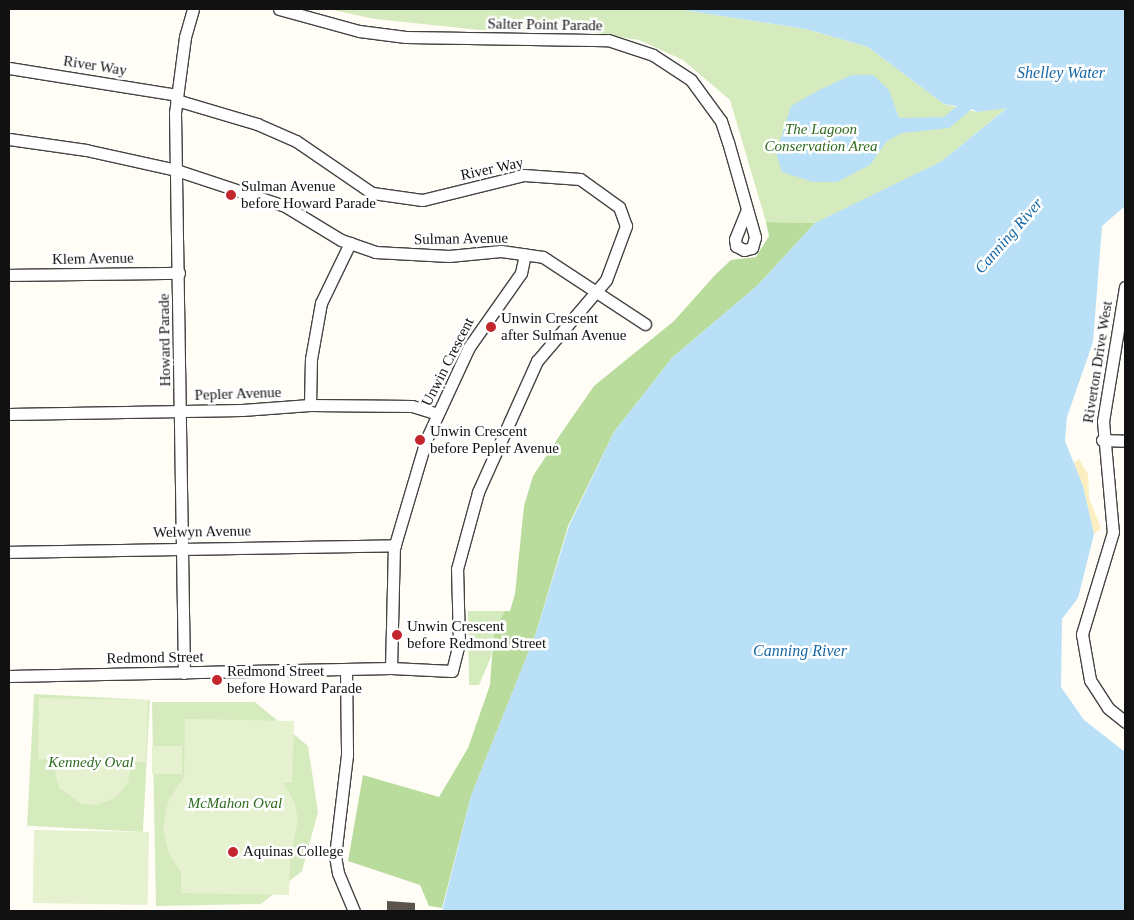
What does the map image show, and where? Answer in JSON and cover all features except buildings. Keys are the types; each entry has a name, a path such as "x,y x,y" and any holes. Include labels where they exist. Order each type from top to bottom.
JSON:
{"street":[{"name":"Howard Parade","path":"184,673 184,546 180,411 176,97 193,9"},
{"name":"Salter Point Parade","path":"279,9 360,31 406,37 608,40 653,55 691,80 712,106 728,142 747,210"},
{"name":"River Way","path":"9,68 176,97 257,124 296,141 376,194 422,200 524,175 580,179 619,207 626,224 607,278 537,361 478,492 457,569 459,643 452,671"},
{"name":"Sulman Avenue","path":"9,139 86,150 176,170 285,206 350,243 375,252 418,256 494,251 525,254 549,260 644,324"},
{"path":"310,405 311,359 321,303 350,243"},
{"name":"Unwin Crescent","path":"391,668 395,545 438,414 473,340 520,273 525,254"},
{"name":"Klem Avenue","path":"9,275 179,272"},
{"name":"Riverton Drive West","path":"1125,287 1102,440 1113,505 1113,532 1088,607 1083,652 1098,695 1125,722"},
{"name":"Pepler Avenue","path":"9,414 180,411 310,405 412,406 438,414"},
{"path":"1102,440 1125,441"},
{"name":"Welwyn Avenue","path":"9,552 184,546 395,545"},
{"name":"Redmond Street","path":"9,676 391,668 452,671"},
{"path":"346,669 348,755 335,856 338,873 354,911"}],"green space":[{"name":"The Lagoon Conservation Area","path":"328,9 677,9 806,29 868,47 944,104 977,112 1008,107 942,161 827,219 815,223 766,222 730,100 683,60 639,40 583,31 480,30 375,19"},
{"path":"766,222 815,223 758,285 672,358 614,432 568,526 535,636 471,796 442,908 429,906 420,885 348,861 363,775 439,797 468,748 490,685 494,629 505,611 510,611 515,594 524,506 533,476 594,386 674,321 731,260 756,257 769,236"},
{"path":"468,611 505,611 494,629 491,657 479,685 469,685"},
{"name":"Kennedy Oval","path":"34,694 150,700 143,832 27,826"},
{"name":"Kennedy Oval","path":"39,698 148,700 146,762 131,762 128,783 115,798 96,805 82,804 59,788 52,760 38,759"},
{"name":"McMahon Oval","path":"152,702 255,702 308,746 318,812 302,871 261,904 156,906"},
{"name":"McMahon Oval","path":"185,719 294,721 292,783 283,783 295,803 298,821 290,859 289,895 181,893 181,872 169,854 163,828 168,801 184,777"},
{"path":"152,746 182,746 182,774 152,774"},
{"path":"34,830 149,832 148,905 33,903"}],"sand":[{"path":"1079,459 1088,474 1089,498 1101,528 1094,534 1083,486 1072,465"}],"water":[{"name":"Canning River","path":"677,9 1125,9 1125,206 1102,226 1093,342 1067,417 1065,441 1083,486 1094,534 1078,598 1062,619 1061,687 1084,720 1125,752 1125,911 442,911 471,796 535,636 569,526 614,432 672,358 758,285 815,223 942,161 1007,108 977,112 972,109 949,128 902,133 887,141 870,165 837,182 813,182 782,172 776,153 791,106 821,89 852,75 873,75 889,90 899,118 944,117 957,106 944,104 868,47 806,29"}],"place":[{"name":"Sulman Avenue before Howard Parade","path":"231,195"},
{"name":"Unwin Crescent after Sulman Avenue","path":"491,327"},
{"name":"Unwin Crescent before Pepler Avenue","path":"420,440"},
{"name":"Unwin Crescent before Redmond Street","path":"397,635"},
{"name":"Redmond Street before Howard Parade","path":"217,680"},
{"name":"Aquinas College","path":"233,852"}],"water label":[{"name":"Shelley Water","path":"1061,73"}]}
